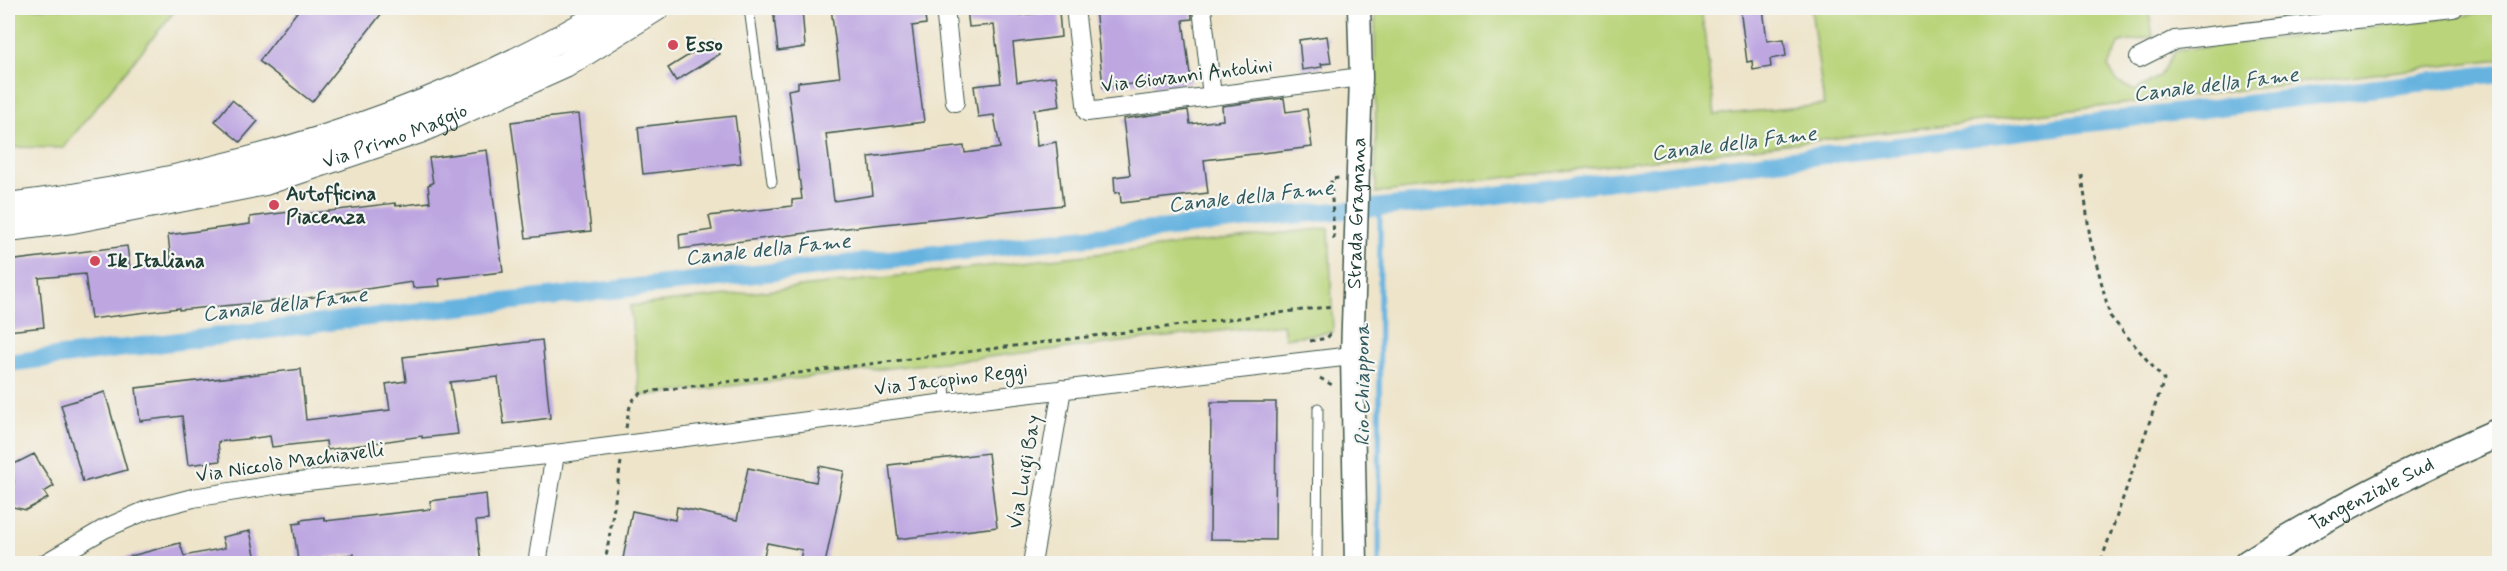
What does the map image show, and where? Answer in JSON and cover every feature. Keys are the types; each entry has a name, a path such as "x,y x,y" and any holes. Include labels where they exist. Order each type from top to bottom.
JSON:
{"main road":[{"name":"Via Primo Maggio","path":"8,206 168,181 262,158 410,109 555,42 613,8"},
{"name":"Via Primo Maggio","path":"8,228 72,220 265,182 420,130 565,65 656,8"},
{"name":"Tangenziale Sud","path":"2248,564 2369,495 2440,458 2499,432"}],"street":[{"path":"945,8 955,102"},
{"name":"Via Giovanni Antolini","path":"1075,8 1087,111 1361,77"},
{"path":"1202,8 1212,96"},
{"name":"Strada Gragnana","path":"1356,564 1352,356 1361,77 1359,8"},
{"path":"2139,58 2175,40 2452,8"},
{"name":"Via Jacopino Reggi","path":"555,454 946,403 1352,356"},
{"name":"Via Luigi Bay","path":"1032,564 1062,389"},
{"path":"537,564 555,454"},
{"name":"Via Niccolò Machiavelli","path":"44,564 60,553 147,510 193,498 280,484 555,454"}],"lane":[{"path":"749,8 772,182"},
{"path":"945,382 946,403"},
{"path":"1317,408 1317,564"}],"path":[{"path":"2082,175 2090,238 2110,316 2164,380 2100,564"},
{"path":"1331,182 1335,243"},
{"path":"1334,315 1335,297"},
{"path":"605,564 630,404 636,396 646,392 1334,307"},
{"path":"1310,341 1327,338 1334,328"}],"green space":[{"path":"8,8 177,8 63,148 8,147"},
{"path":"1375,8 1701,8 1715,115 1824,105 1811,8 2148,8 2153,37 2120,43 2108,66 2117,82 2135,91 2160,76 2175,51 2499,11 2500,59 1376,193"},
{"path":"1329,228 1333,332 1285,338 1283,324 640,396 630,306"}],"building":[{"path":"300,8 386,8 312,102 259,61"},
{"path":"773,8 802,8 805,47 778,51"},
{"path":"831,8 924,8 926,24 912,26 924,122 826,134 834,201 873,195 869,157 964,146 965,153 1000,148 994,115 978,117 974,86 1001,83 994,25 969,27 967,8 1021,8 1021,15 1059,11 1061,37 1013,43 1017,82 1056,76 1060,106 1034,110 1037,146 1056,142 1063,205 838,229 680,249 679,235 712,230 709,216 792,206 792,200 802,199 788,90 798,88 798,82 840,77"},
{"path":"1095,8 1191,8 1192,19 1183,20 1191,82 1154,87 1153,82 1103,87"},
{"path":"1740,8 1763,8 1767,41 1784,39 1786,56 1770,59 1771,67 1753,70 1752,61 1747,62"},
{"path":"1327,36 1331,63 1302,70 1299,40"},
{"path":"713,40 720,54 676,81 668,68"},
{"path":"1284,98 1286,112 1307,109 1312,147 1204,160 1208,193 1121,203 1120,192 1115,193 1114,177 1130,175 1123,119 1188,110 1190,124 1223,120 1222,106"},
{"path":"232,100 258,121 240,142 215,121"},
{"path":"578,114 591,231 526,238 511,122"},
{"path":"735,116 741,163 643,174 638,127"},
{"path":"487,150 503,272 439,279 440,286 413,288 412,282 308,298 179,310 179,308 91,319 85,274 39,278 44,327 8,331 8,261 127,246 130,268 171,262 168,235 250,224 250,217 297,211 297,215 395,203 396,206 430,202 428,185 433,183 429,158"},
{"path":"542,340 550,418 504,424 498,377 450,382 458,434 422,438 422,436 327,450 326,441 272,447 270,436 218,442 220,461 188,465 182,416 140,421 136,388 301,369 306,420 390,410 386,384 406,381 403,357"},
{"path":"105,392 127,470 83,482 61,405"},
{"path":"1211,402 1276,402 1275,540 1210,539"},
{"path":"988,453 997,527 898,539 889,465"},
{"path":"34,454 54,486 44,492 48,498 26,510 8,506 8,485 14,482 8,467"},
{"path":"819,466 844,471 825,564 799,564 802,550 767,543 762,564 736,564 706,557 704,564 622,564 632,511 675,520 677,507 737,520 748,468 816,482"},
{"path":"486,494 488,520 476,521 481,564 355,564 354,554 298,561 293,524 301,523 301,520 324,517 325,521 431,509 430,501"},
{"path":"250,531 257,564 121,564 120,559 180,543 184,556 225,548 222,537"}],"waterway":[{"name":"Canale della Fame","path":"8,363 360,318 1268,217 1448,201 2500,73"},
{"name":"Rio Chiappona","path":"1379,564 1380,207"}],"place":[{"name":"Esso","path":"673,45"},
{"name":"Autofficina Piacenza","path":"274,205"},
{"name":"Ik Italiana","path":"95,261"}]}
